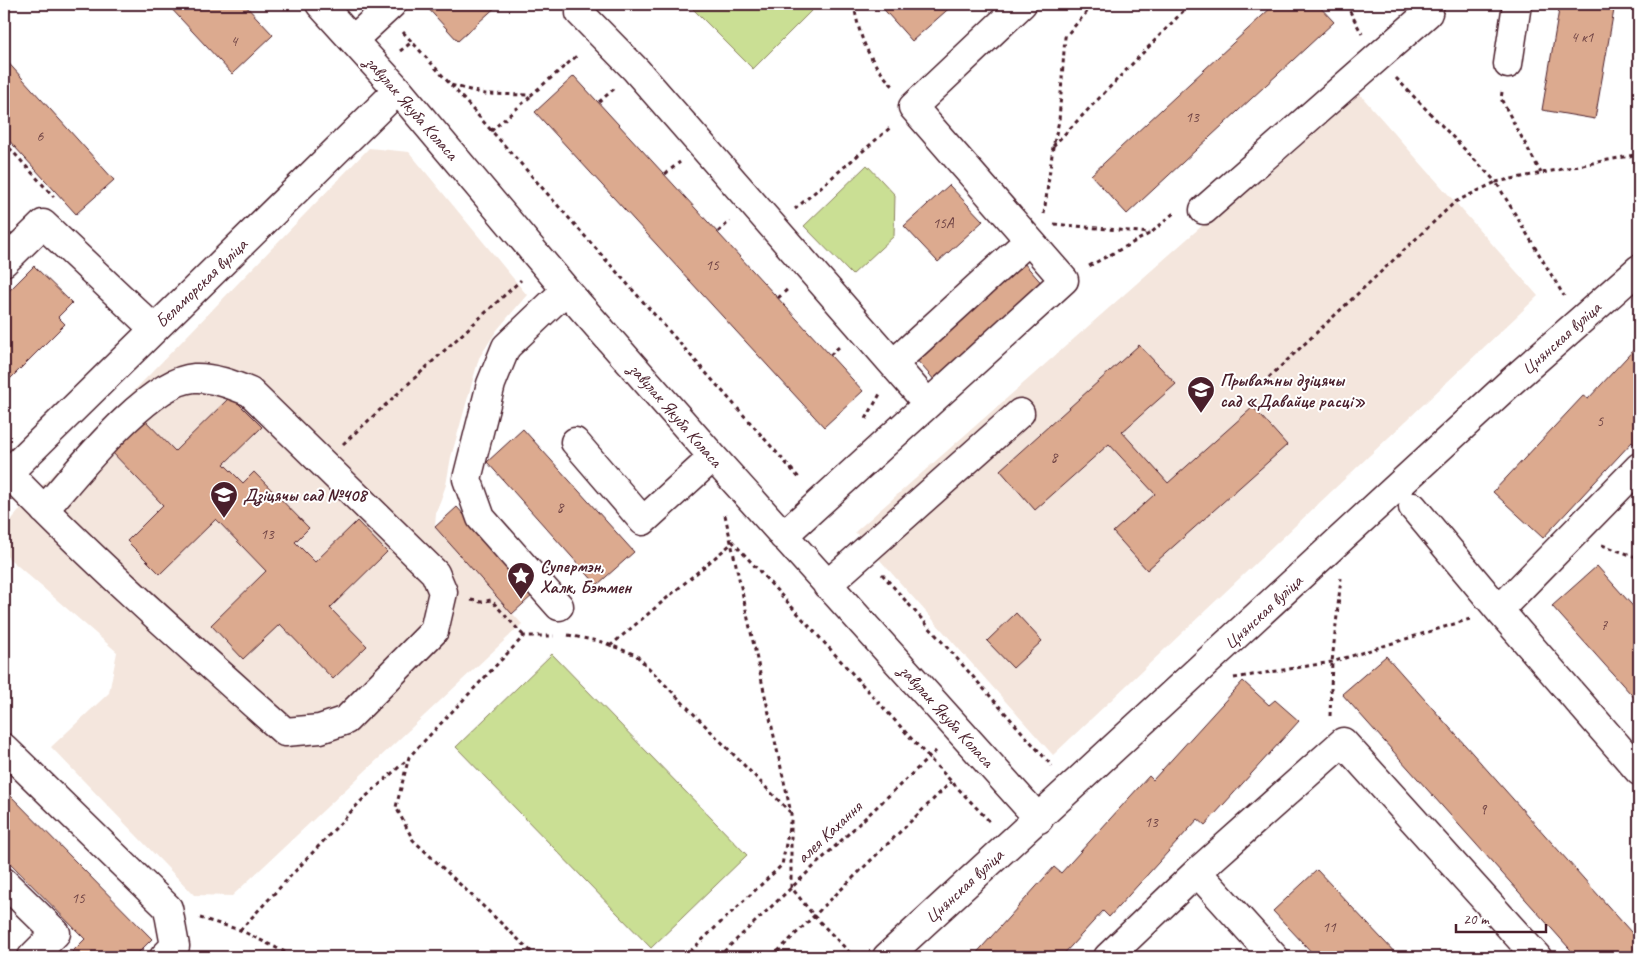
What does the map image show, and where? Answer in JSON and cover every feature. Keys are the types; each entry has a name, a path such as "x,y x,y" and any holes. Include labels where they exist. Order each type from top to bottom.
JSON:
{"street":[{"name":"завулак Якуба Коласа","path":"320,4 398,90 558,297 713,456 1039,819"},
{"path":"783,536 1064,280 1035,232 913,108 1022,4"},
{"path":"1204,210 1428,12 1430,4"},
{"path":"1508,64 1517,4"},
{"path":"353,40 387,8"},
{"path":"580,13 601,33 928,404"},
{"name":"Беламорская вуліца","path":"6,475 398,90"},
{"path":"4,262 43,224 154,329"},
{"path":"893,364 1035,232"},
{"name":"Цнянская вуліца","path":"887,957 1639,268"},
{"path":"558,297 506,347 491,384 467,479 481,518 559,606"},
{"path":"6,475 285,732 320,729 346,720 434,631 444,592 434,573 250,392 227,382 194,378 165,388 136,409 44,510"},
{"path":"827,585 1020,413"},
{"path":"575,442 643,521 713,456"},
{"path":"1499,610 1639,468"},
{"path":"1413,507 1499,610 1639,771"},
{"path":"1108,957 1197,872 1342,742 1537,957"},
{"path":"4,748 168,908 175,946 164,957"},
{"path":"1197,872 1274,957"},
{"path":"4,882 56,933 32,957"}],"path":[{"path":"774,228 913,108 877,70 858,31 854,4"},
{"path":"1094,4 1066,37 1059,121 1035,232 1151,233"},
{"path":"1053,147 1190,4"},
{"path":"1346,4 1367,45 1377,57 1496,182 1579,322"},
{"path":"387,8 491,131 820,502"},
{"path":"491,131 601,33"},
{"path":"1508,64 1501,99 1542,173"},
{"path":"451,85 485,94 531,96"},
{"path":"1263,383 1455,202 1496,182 1639,154"},
{"path":"323,463 527,274 558,297"},
{"path":"864,424 881,390"},
{"path":"723,508 791,813 791,886 814,916 854,957"},
{"path":"1573,535 1639,558"},
{"path":"730,539 951,782 1011,844"},
{"path":"610,646 731,544"},
{"path":"863,553 1072,788"},
{"path":"1328,754 1332,662 1341,575"},
{"path":"444,592 481,602 491,600 524,636"},
{"path":"1230,678 1332,662 1499,610"},
{"path":"566,635 574,635 636,655 791,813"},
{"path":"240,930 362,801 409,757 524,636 557,636"},
{"name":"алея Кахання","path":"718,957 791,886 960,729"},
{"path":"409,757 396,806 413,840 537,957"},
{"path":"772,957 951,782"},
{"path":"684,957 782,865 791,813"},
{"path":"168,908 240,930 295,957"}],"shaded area":[{"name":"Прыватны дзіцячы сад «Давайце расці»","path":"1356,90 1538,296 1053,755 855,532"},
{"name":"Дзіцячы сад №408","path":"369,148 409,152 527,295 497,330 479,358 451,457 446,485 436,513 435,527 522,624 232,896 194,895 51,747 109,693 117,652 4,554 4,535 7,525 31,497"}],"green space":[{"path":"688,4 818,4 753,69"},
{"path":"867,165 895,195 894,236 852,275 804,226"},
{"path":"552,654 747,855 651,948 456,747"}],"building":[{"path":"167,4 244,4 273,35 232,74"},
{"path":"424,4 499,4 458,41"},
{"path":"879,4 954,4 912,41"},
{"path":"1275,4 1317,4 1334,22 1127,214 1091,175"},
{"path":"1560,4 1615,4 1595,119 1542,110"},
{"path":"4,58 114,180 76,214 4,135"},
{"path":"574,76 863,391 824,427 535,112"},
{"path":"949,185 983,221 938,262 904,226"},
{"path":"1023,262 1044,286 936,382 915,358"},
{"path":"34,266 72,303 58,317 65,324 4,385 4,296"},
{"path":"1639,344 1639,444 1637,447 1632,442 1543,538 1493,492 1583,396 1588,399"},
{"path":"1139,345 1176,384 1122,432 1168,483 1253,407 1287,445 1147,570 1113,532 1155,494 1109,444 1035,510 1000,470"},
{"path":"231,396 262,427 224,464 243,483 254,472 309,528 295,542 315,562 357,521 387,552 330,608 367,646 333,679 280,624 243,659 211,625 266,571 216,519 160,574 127,541 163,505 109,449 142,417 175,451"},
{"path":"523,429 634,552 597,585 487,462"},
{"path":"457,507 534,594 512,614 435,527"},
{"path":"1597,566 1639,613 1639,703 1552,606"},
{"path":"1016,613 1042,641 1013,668 987,641"},
{"path":"1386,656 1639,941 1639,957 1577,957 1342,694"},
{"path":"1243,681 1269,705 1275,700 1299,721 1205,825 1198,819 1109,917 1103,911 1061,957 973,957 1054,867 1061,873 1149,776 1153,780"},
{"path":"4,789 152,939 134,957 67,957 85,939 4,857"},
{"path":"1317,870 1399,957 1316,957 1273,911"}],"place":[{"name":"Прыватны дзіцячы сад «Давайце расці»","path":"1201,414"},
{"name":"Дзіцячы сад №408","path":"224,519"},
{"name":"Супермэн, Халк, Бэтмен","path":"521,600"}]}
